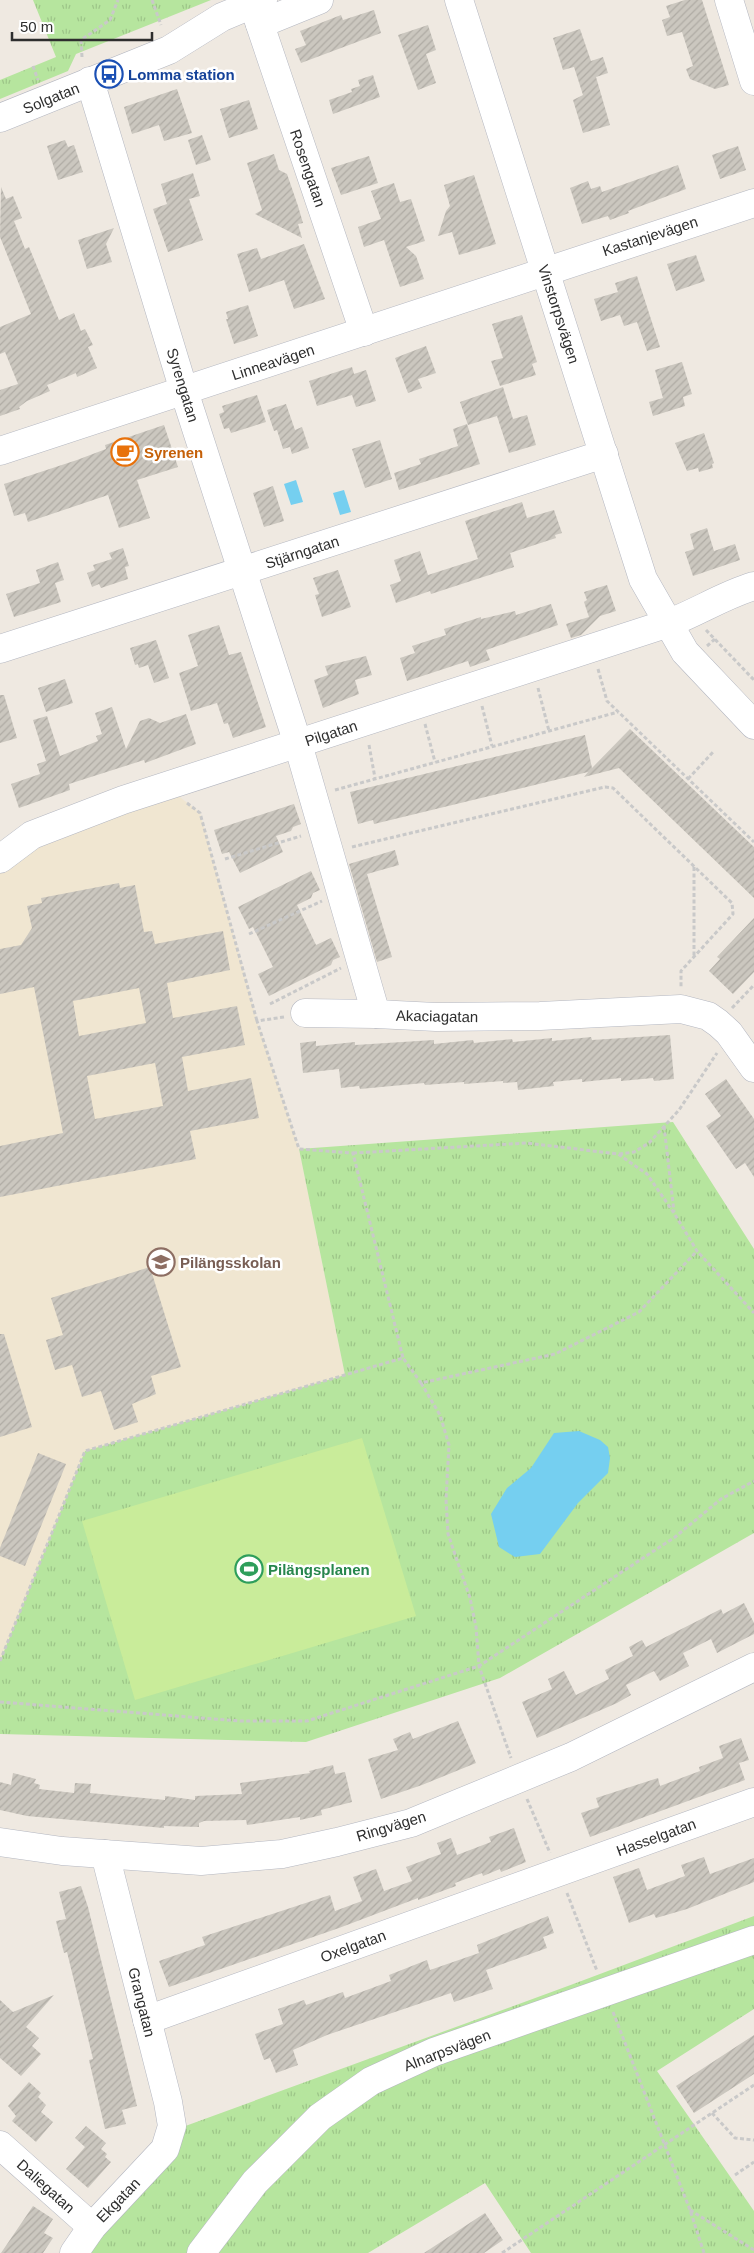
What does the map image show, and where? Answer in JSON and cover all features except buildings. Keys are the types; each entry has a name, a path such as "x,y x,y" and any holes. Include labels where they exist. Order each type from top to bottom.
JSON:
{"street":[{"name":"Solgatan","path":"0,118 86,69 169,50 222,17 319,0"},
{"name":"Vinstorpsvägen","path":"459,0 501,138 643,578 650,595 669,622 685,652 754,725"},
{"path":"730,0 754,81"},
{"name":"Rosengatan","path":"259,9 364,332"},
{"name":"Syrengatan","path":"86,69 184,391 244,571 298,744"},
{"name":"Kastanjevägen","path":"545,271 754,202"},
{"name":"Linneavägen","path":"0,450 545,271"},
{"name":"Stjärngatan","path":"0,649 604,454"},
{"name":"Pilgatan","path":"0,859 32,835 75,818 166,786 669,622 691,614 734,592 754,586"},
{"name":"Vinstorpsvägen","path":"669,622 708,645 754,706"},
{"name":"Akaciagatan","path":"298,744 376,1014 436,1017 540,1016 681,1009 708,1016 724,1028 754,1068"},
{"path":"305,1013 376,1014"},
{"name":"Ringvägen","path":"0,1842 62,1852 201,1861 282,1854 411,1823 571,1757 754,1667"},
{"name":"Hasselgatan","path":"559,1872 754,1802"},
{"name":"Grangatan","path":"105,1854 172,2126 165,2149"},
{"name":"Oxelgatan","path":"147,2020 559,1872"},
{"name":"Alnarpsvägen","path":"201,2253 255,2182 320,2117 371,2081 434,2052 754,1940"},
{"name":"Daliegatan","path":"0,2145 92,2227"},
{"name":"Ekgatan","path":"74,2253 92,2227 165,2149"}],"path":[{"path":"86,69 81,40 110,20 118,0"},
{"path":"152,0 161,25"},
{"path":"598,668 607,702 754,842"},
{"path":"536,679 549,731"},
{"path":"479,697 492,746"},
{"path":"312,796 618,712"},
{"path":"423,715 435,762"},
{"path":"368,742 375,778"},
{"path":"688,779 713,752"},
{"path":"225,859 605,787 613,788 732,903 733,914 681,971 681,1009"},
{"path":"192,794 187,802 200,814 257,1021 299,1149 353,1153 526,1143 618,1154 634,1152 649,1143 678,1110 707,1070 724,1028 754,985"},
{"path":"694,866 694,956"},
{"path":"250,934 341,893"},
{"path":"270,1004 360,959"},
{"path":"257,1021 305,1013"},
{"path":"664,1125 674,1213"},
{"path":"353,1153 403,1358 440,1415 449,1445 446,1499 448,1534 471,1605 476,1627 479,1666 518,1779 559,1872 690,2210 704,2253"},
{"path":"618,1154 647,1174 697,1251 754,1313"},
{"path":"421,1383 555,1354 639,1312 697,1251"},
{"path":"0,1661 86,1451 403,1358"},
{"path":"0,1702 240,1721 307,1721 479,1666 675,1537 721,1499 754,1482"},
{"path":"502,2253 754,2085"},
{"path":"712,2113 736,2138 754,2140"},
{"path":"735,2176 754,2162"},
{"path":"690,2210 754,2250"}],"shaded area":[{"name":"Pilängsskolan","path":"166,786 200,813 257,1021 299,1149 345,1375 86,1451 0,1661 0,859"}],"green space":[{"path":"33,0 211,0 76,54 68,71 0,99 0,80 56,57"},
{"path":"673,1122 754,1249 754,1533 500,1678 306,1742 0,1734 0,1661 85,1451 345,1375 299,1149"},
{"name":"Pilängsplanen","path":"362,1438 416,1616 135,1700 82,1521"},
{"path":"754,1916 754,2009 657,2071 754,2211 754,2253 531,2253 485,2183 368,2253 62,2253 158,2136"}],"water":[{"path":"296,480 303,502 291,505 284,484"},
{"path":"344,490 351,512 340,515 333,493"},
{"path":"579,1431 600,1440 608,1447 610,1458 608,1473 578,1503 540,1554 515,1557 499,1547 491,1514 507,1488 531,1468 554,1433"}],"place":[{"name":"Lomma station","path":"109,74"},
{"name":"Syrenen","path":"125,452"},
{"name":"Pilängsskolan","path":"161,1262"},
{"name":"Pilängsplanen","path":"249,1569"}]}
